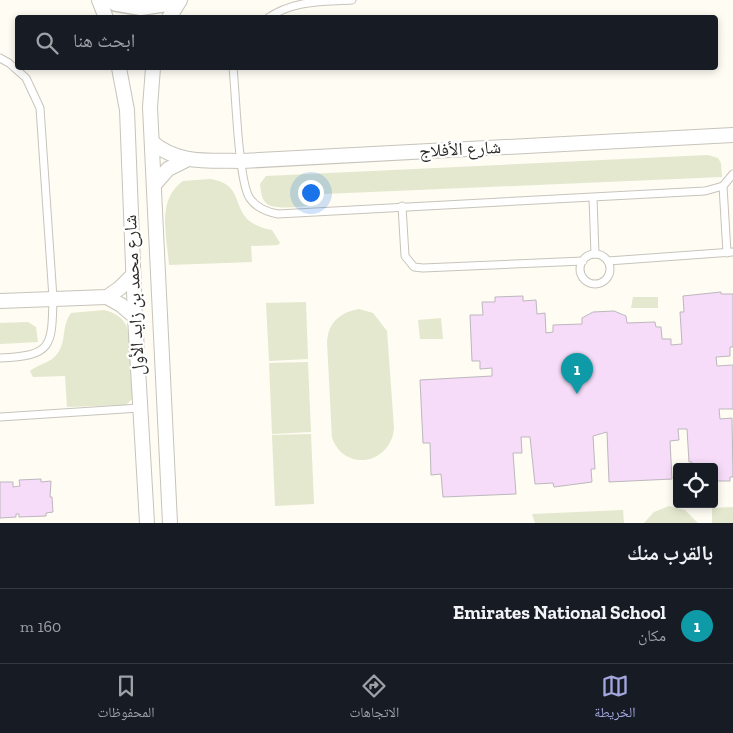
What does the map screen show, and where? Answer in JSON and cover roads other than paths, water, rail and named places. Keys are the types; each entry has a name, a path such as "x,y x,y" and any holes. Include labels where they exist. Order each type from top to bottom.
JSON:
{"main road":[{"path":"117,0 140,4 167,0"}],"street":[{"path":"99,0 105,15"},
{"path":"171,15 180,0"},
{"name":"شارع محمد بن زايد الأول","path":"120,70 126,110 134,317 147,523"},
{"name":"شارع محمد بن زايد الأول","path":"153,70 150,107 170,523"},
{"name":"شارع الأفلاج","path":"152,142 168,154 186,160 242,161 733,134"},
{"path":"154,185 168,170 186,160"},
{"path":"107,298 133,275"},
{"path":"0,301 52,298 107,298 121,305 134,317"}],"lane":[{"path":"272,15 282,8 297,3 352,0"},
{"path":"0,58 15,68"},
{"path":"0,358 33,356 47,344 52,327 52,298 40,108 26,78 17,70"},
{"path":"233,70 242,161 249,197 254,203 270,212 278,214 705,191 723,186 733,174"},
{"path":"595,254 608,261 730,252 723,186"},
{"path":"593,198 595,254"},
{"path":"402,206 405,256 414,267 583,261 595,254"},
{"path":"583,261 582,276 593,284 603,282 609,275 608,261"},
{"path":"0,417 140,408"}],"place":[{"name":"Emirates National School","path":"577,394"}]}
